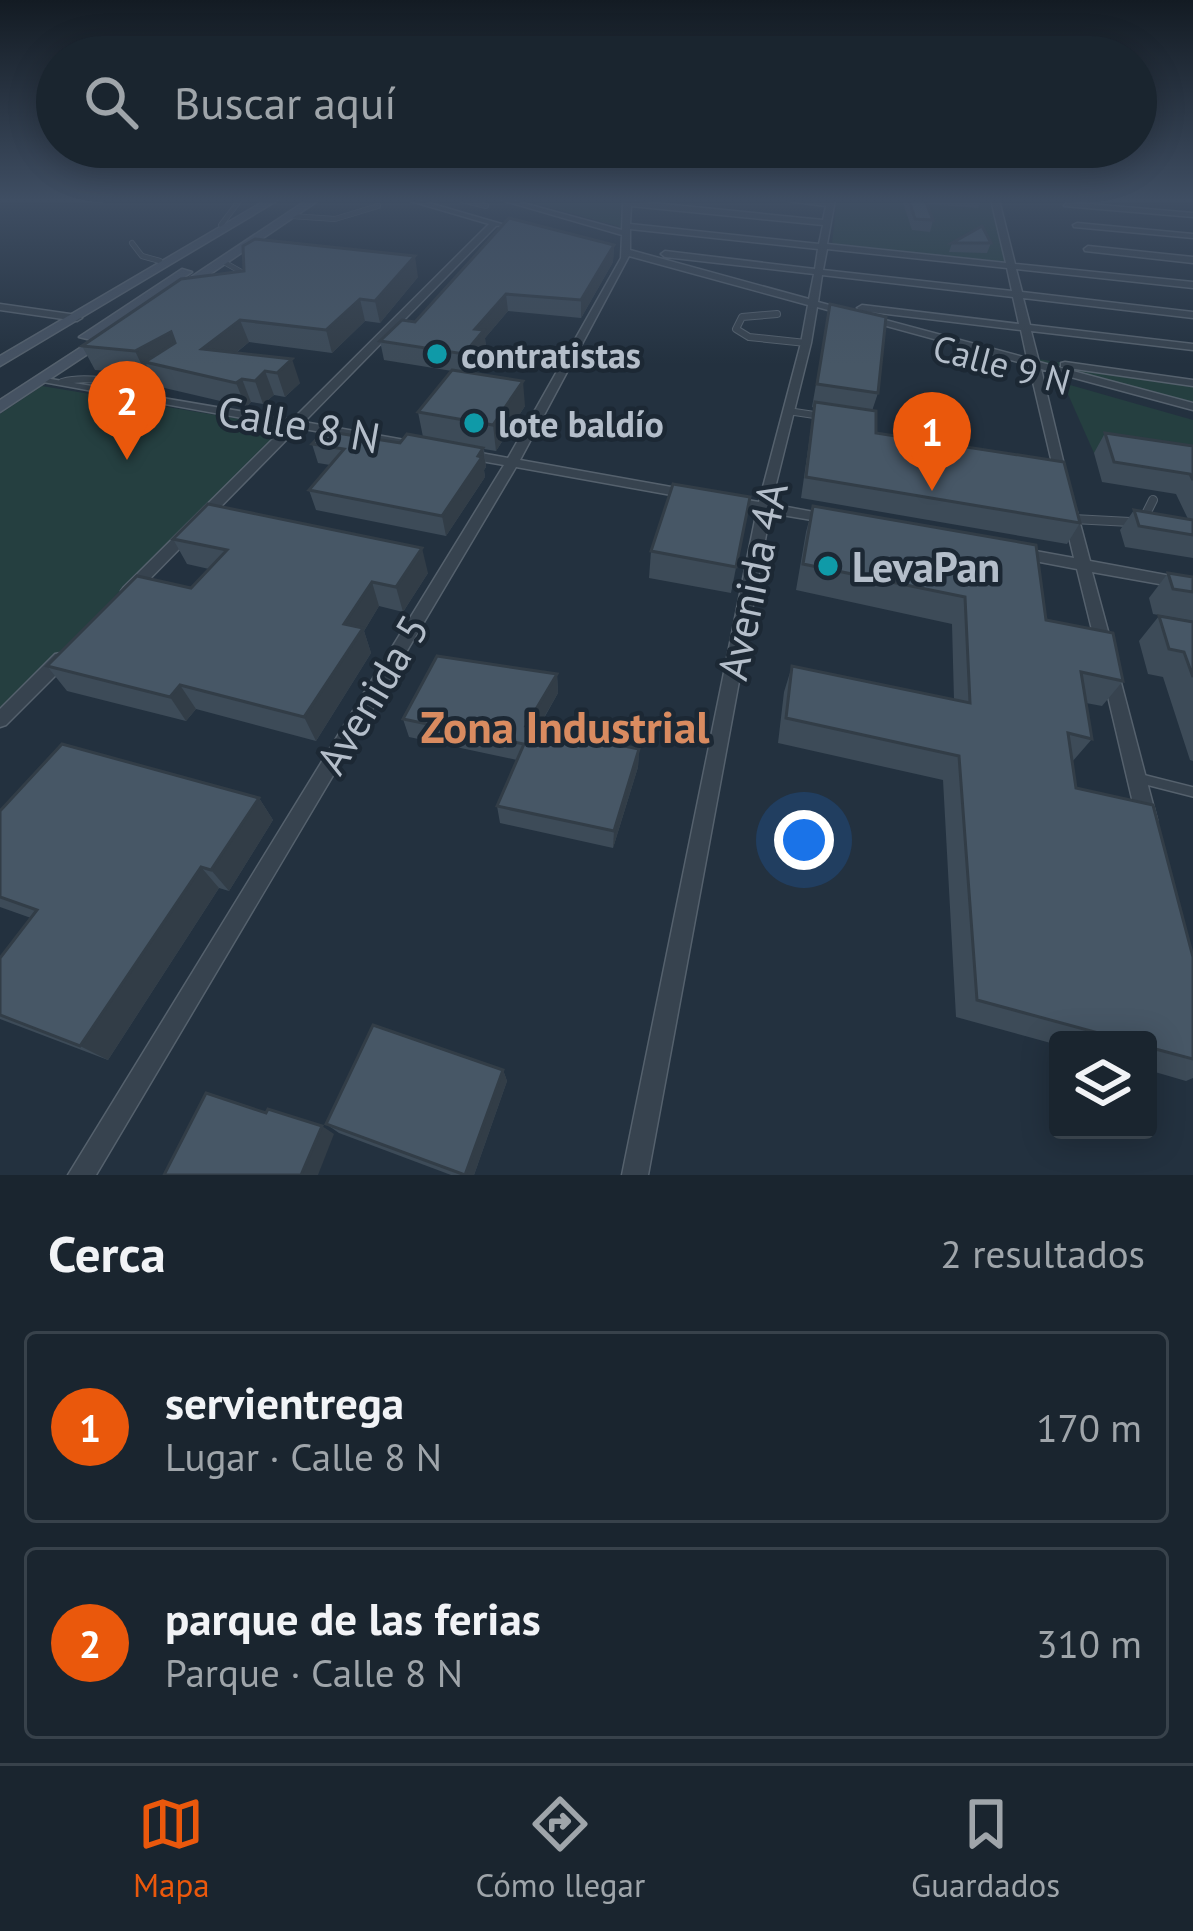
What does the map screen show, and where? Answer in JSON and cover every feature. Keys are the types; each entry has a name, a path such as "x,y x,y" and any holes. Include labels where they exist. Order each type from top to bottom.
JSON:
{"main road":[{"path":"0,362 169,255"},
{"path":"0,352 178,255"},
{"path":"0,392 221,255"},
{"path":"0,407 231,255"},
{"path":"94,332 121,328"}],"street":[{"path":"115,605 463,255"},
{"name":"Avenida 5","path":"81,1175 512,463 625,255"},
{"path":"632,255 812,306"},
{"path":"645,255 1193,315"},
{"name":"Avenida 4A","path":"635,1175 764,507 806,343 821,255"},
{"path":"906,255 1193,285"},
{"path":"1007,255 1154,847"},
{"path":"1090,255 1097,275"},
{"path":"1144,255 1193,260"},
{"name":"Calle 9 N","path":"812,306 848,310 1193,417"},
{"name":"Calle 9 N","path":"812,306 1193,407"},
{"path":"0,308 71,317"},
{"path":"848,310 875,308 1193,346"},
{"path":"1034,366 1193,383"},
{"name":"Calle 8 N","path":"43,379 144,389 296,424 426,447"},
{"path":"447,451 695,495"},
{"path":"718,499 856,524"},
{"path":"992,549 1193,585"},
{"path":"0,720 66,654"}],"lane":[{"path":"141,255 160,260"},
{"path":"222,261 250,275 235,282"},
{"path":"171,294 189,293"},
{"path":"777,314 742,317 736,329 748,337 806,343"},
{"path":"144,389 164,372"},
{"path":"788,411 831,418"},
{"path":"1072,519 1135,522 1147,518 1153,500"},
{"path":"1137,778 1192,792"}],"green space":[{"path":"925,255 1009,255 1012,265"},
{"path":"1037,362 1193,381 1193,403"},
{"path":"1063,383 1193,420 1193,468 1094,453"},
{"path":"42,386 293,428 0,728 0,414"}],"building":[{"path":"243,255 415,256 375,301 360,299 326,330 240,320 202,349 292,359 277,373 265,371 255,381 236,383 145,362 175,343 171,332 135,351 82,346 181,279 244,271"},
{"path":"476,255 608,255 581,300 506,294 475,329 484,330 464,354 380,341 402,320 415,322"},
{"path":"830,304 886,317 878,393 817,384"},
{"path":"452,370 523,381 493,425 418,412"},
{"path":"815,402 876,411 876,433 1064,462 1080,523 806,477"},
{"path":"324,431 400,443 407,434 483,448 478,456 482,457 442,516 309,490 344,449 312,444"},
{"path":"1105,433 1193,446 1193,480 1190,474 1114,462"},
{"path":"673,484 750,497 736,567 651,551"},
{"path":"208,504 422,548 396,587 372,582 344,624 363,628 304,717 180,685 170,697 47,666 137,576 191,588 227,550 173,539"},
{"path":"813,506 1036,545 1046,620 1113,633 1123,681 1081,672 1092,739 1068,733 1076,788 1153,805 1193,957 1193,1059 1157,1049 1157,1031 1091,1031 977,1000 959,756 786,718 792,666 970,703 965,597 803,564"},
{"path":"1134,510 1193,520 1193,535 1139,526"},
{"path":"1168,573 1193,577 1193,592 1173,589"},
{"path":"1159,616 1193,622 1193,677 1184,652 1169,649"},
{"path":"437,656 557,674 526,726 639,749 614,831 497,806 524,744 403,719"},
{"path":"62,744 259,798 211,870 201,867 80,1046 0,1015 0,958 37,910 0,897 0,811"},
{"path":"373,1025 503,1070 465,1175 326,1124"},
{"path":"206,1093 322,1126 301,1175 164,1175"}],"place":[{"name":"contratistas","path":"437,354"},
{"name":"lote baldío","path":"474,423"},
{"name":"parque de las ferias","path":"127,460"},
{"name":"servientrega","path":"932,491"},
{"name":"LevaPan","path":"828,566"}],"district":[{"name":"Zona Industrial","path":"565,726"}]}
